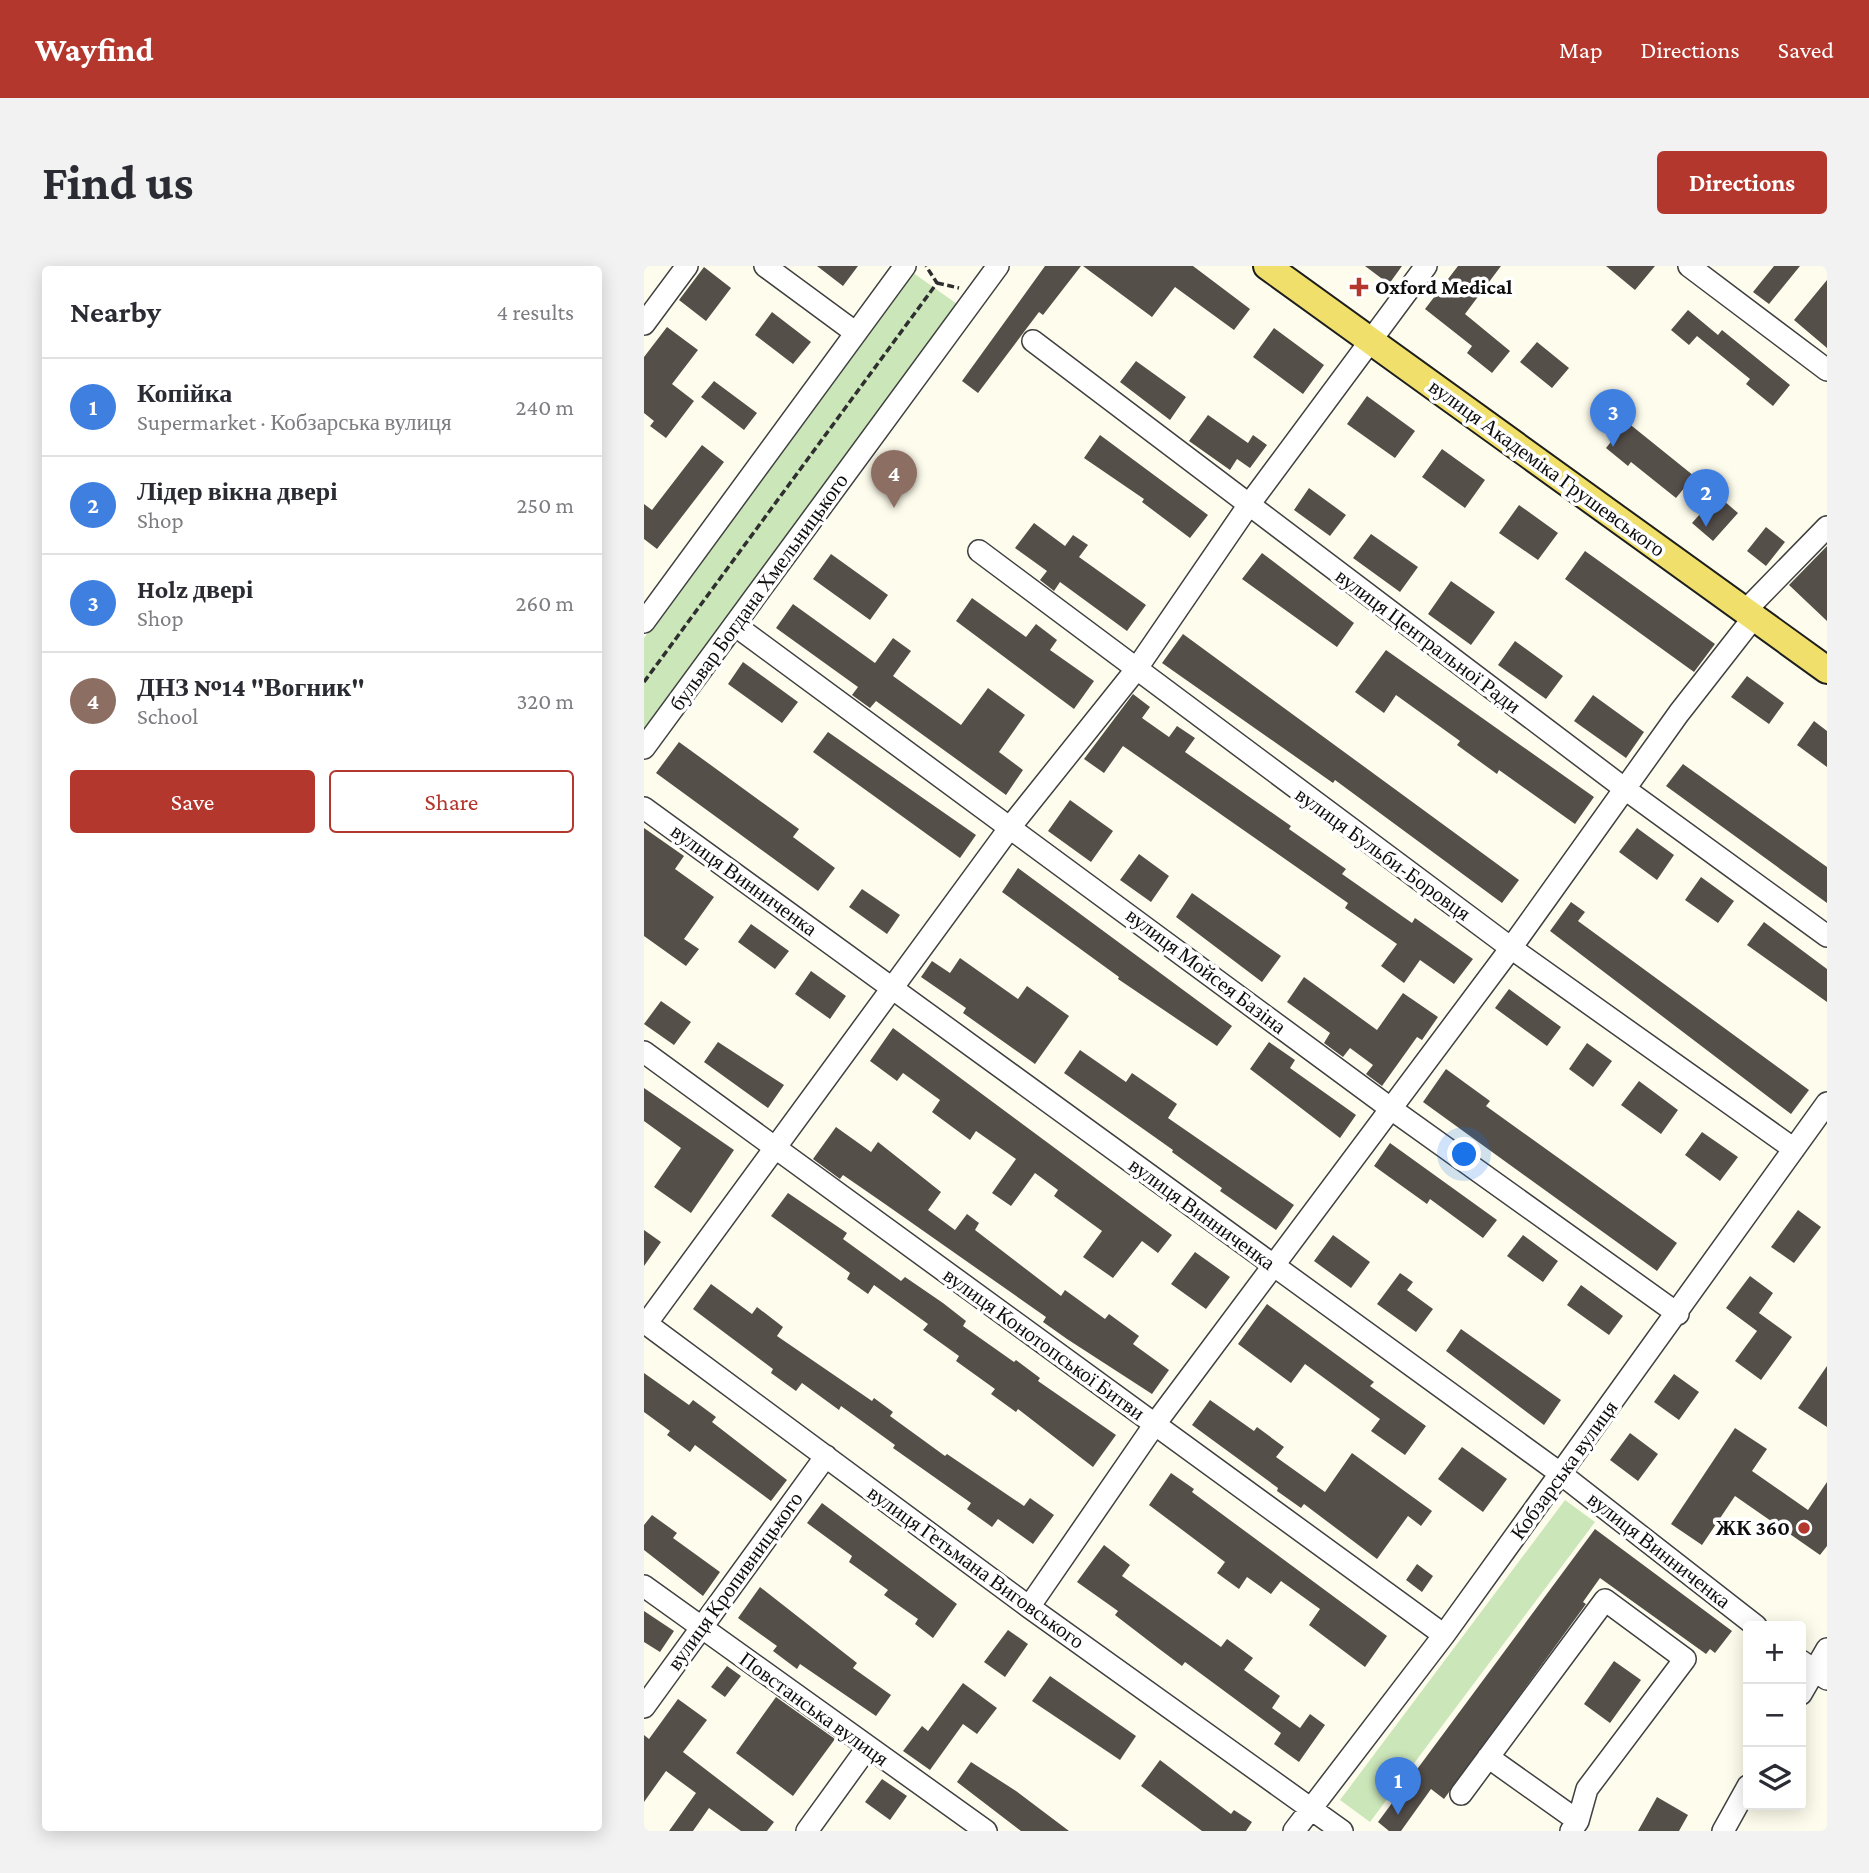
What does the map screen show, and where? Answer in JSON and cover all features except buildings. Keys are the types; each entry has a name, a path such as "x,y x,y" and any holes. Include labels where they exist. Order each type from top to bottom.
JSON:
{"main road":[{"name":"вулиця Академіка Грушевського","path":"1267,266 1827,670"}],"street":[{"path":"644,324 687,266"},
{"path":"765,266 856,333"},
{"path":"644,622 905,266"},
{"name":"бульвар Богдана Хмельницького","path":"644,748 998,266"},
{"path":"645,1323 1011,826 1135,671 1248,506 1369,339 1426,266"},
{"path":"1689,266 1827,370"},
{"name":"вулиця Центральної Ради","path":"1033,341 1625,789 1827,936"},
{"path":"1029,1607 1155,1424 1511,948 1750,614 1827,527"},
{"name":"вулиця Бульби-Боровця","path":"979,551 1135,671 1511,948 1794,1149"},
{"name":"вулиця Мойсея Базіна","path":"736,626 1011,826 1390,1108 1678,1314"},
{"name":"вулиця Винниченка","path":"644,808 1561,1474 1750,1621"},
{"name":"вулиця Конотопської Битви","path":"644,1052 1444,1635"},
{"name":"Кобзарська вулиця","path":"1294,1831 1444,1635 1678,1314 1827,1102"},
{"name":"вулиця Гетьмана Виговського","path":"645,1323 1029,1607 1342,1831"},
{"name":"вулиця Кропивницького","path":"644,1707 826,1456"},
{"name":"Повстанська вулиця","path":"644,1586 986,1831"},
{"path":"1461,1794 1488,1757 1605,1600 1685,1659 1587,1789 1575,1826 1488,1757"},
{"path":"1814,1671 1827,1649"},
{"path":"807,1831 867,1748"},
{"path":"1723,1831 1743,1795"}],"path":[{"path":"644,682 937,283 926,266"}],"green space":[{"path":"912,272 957,304 644,730 644,638"},
{"path":"1565,1500 1595,1522 1370,1822 1340,1800"}],"place":[{"name":"Oxford Medical","path":"1359,287"},
{"name":"Holz двері","path":"1613,447"},
{"name":"ДНЗ №14 \"Вогник\"","path":"894,508"},
{"name":"Лідер вікна двері","path":"1706,527"},
{"name":"ЖК 360","path":"1804,1528"},
{"name":"Копійка","path":"1398,1815"}]}
